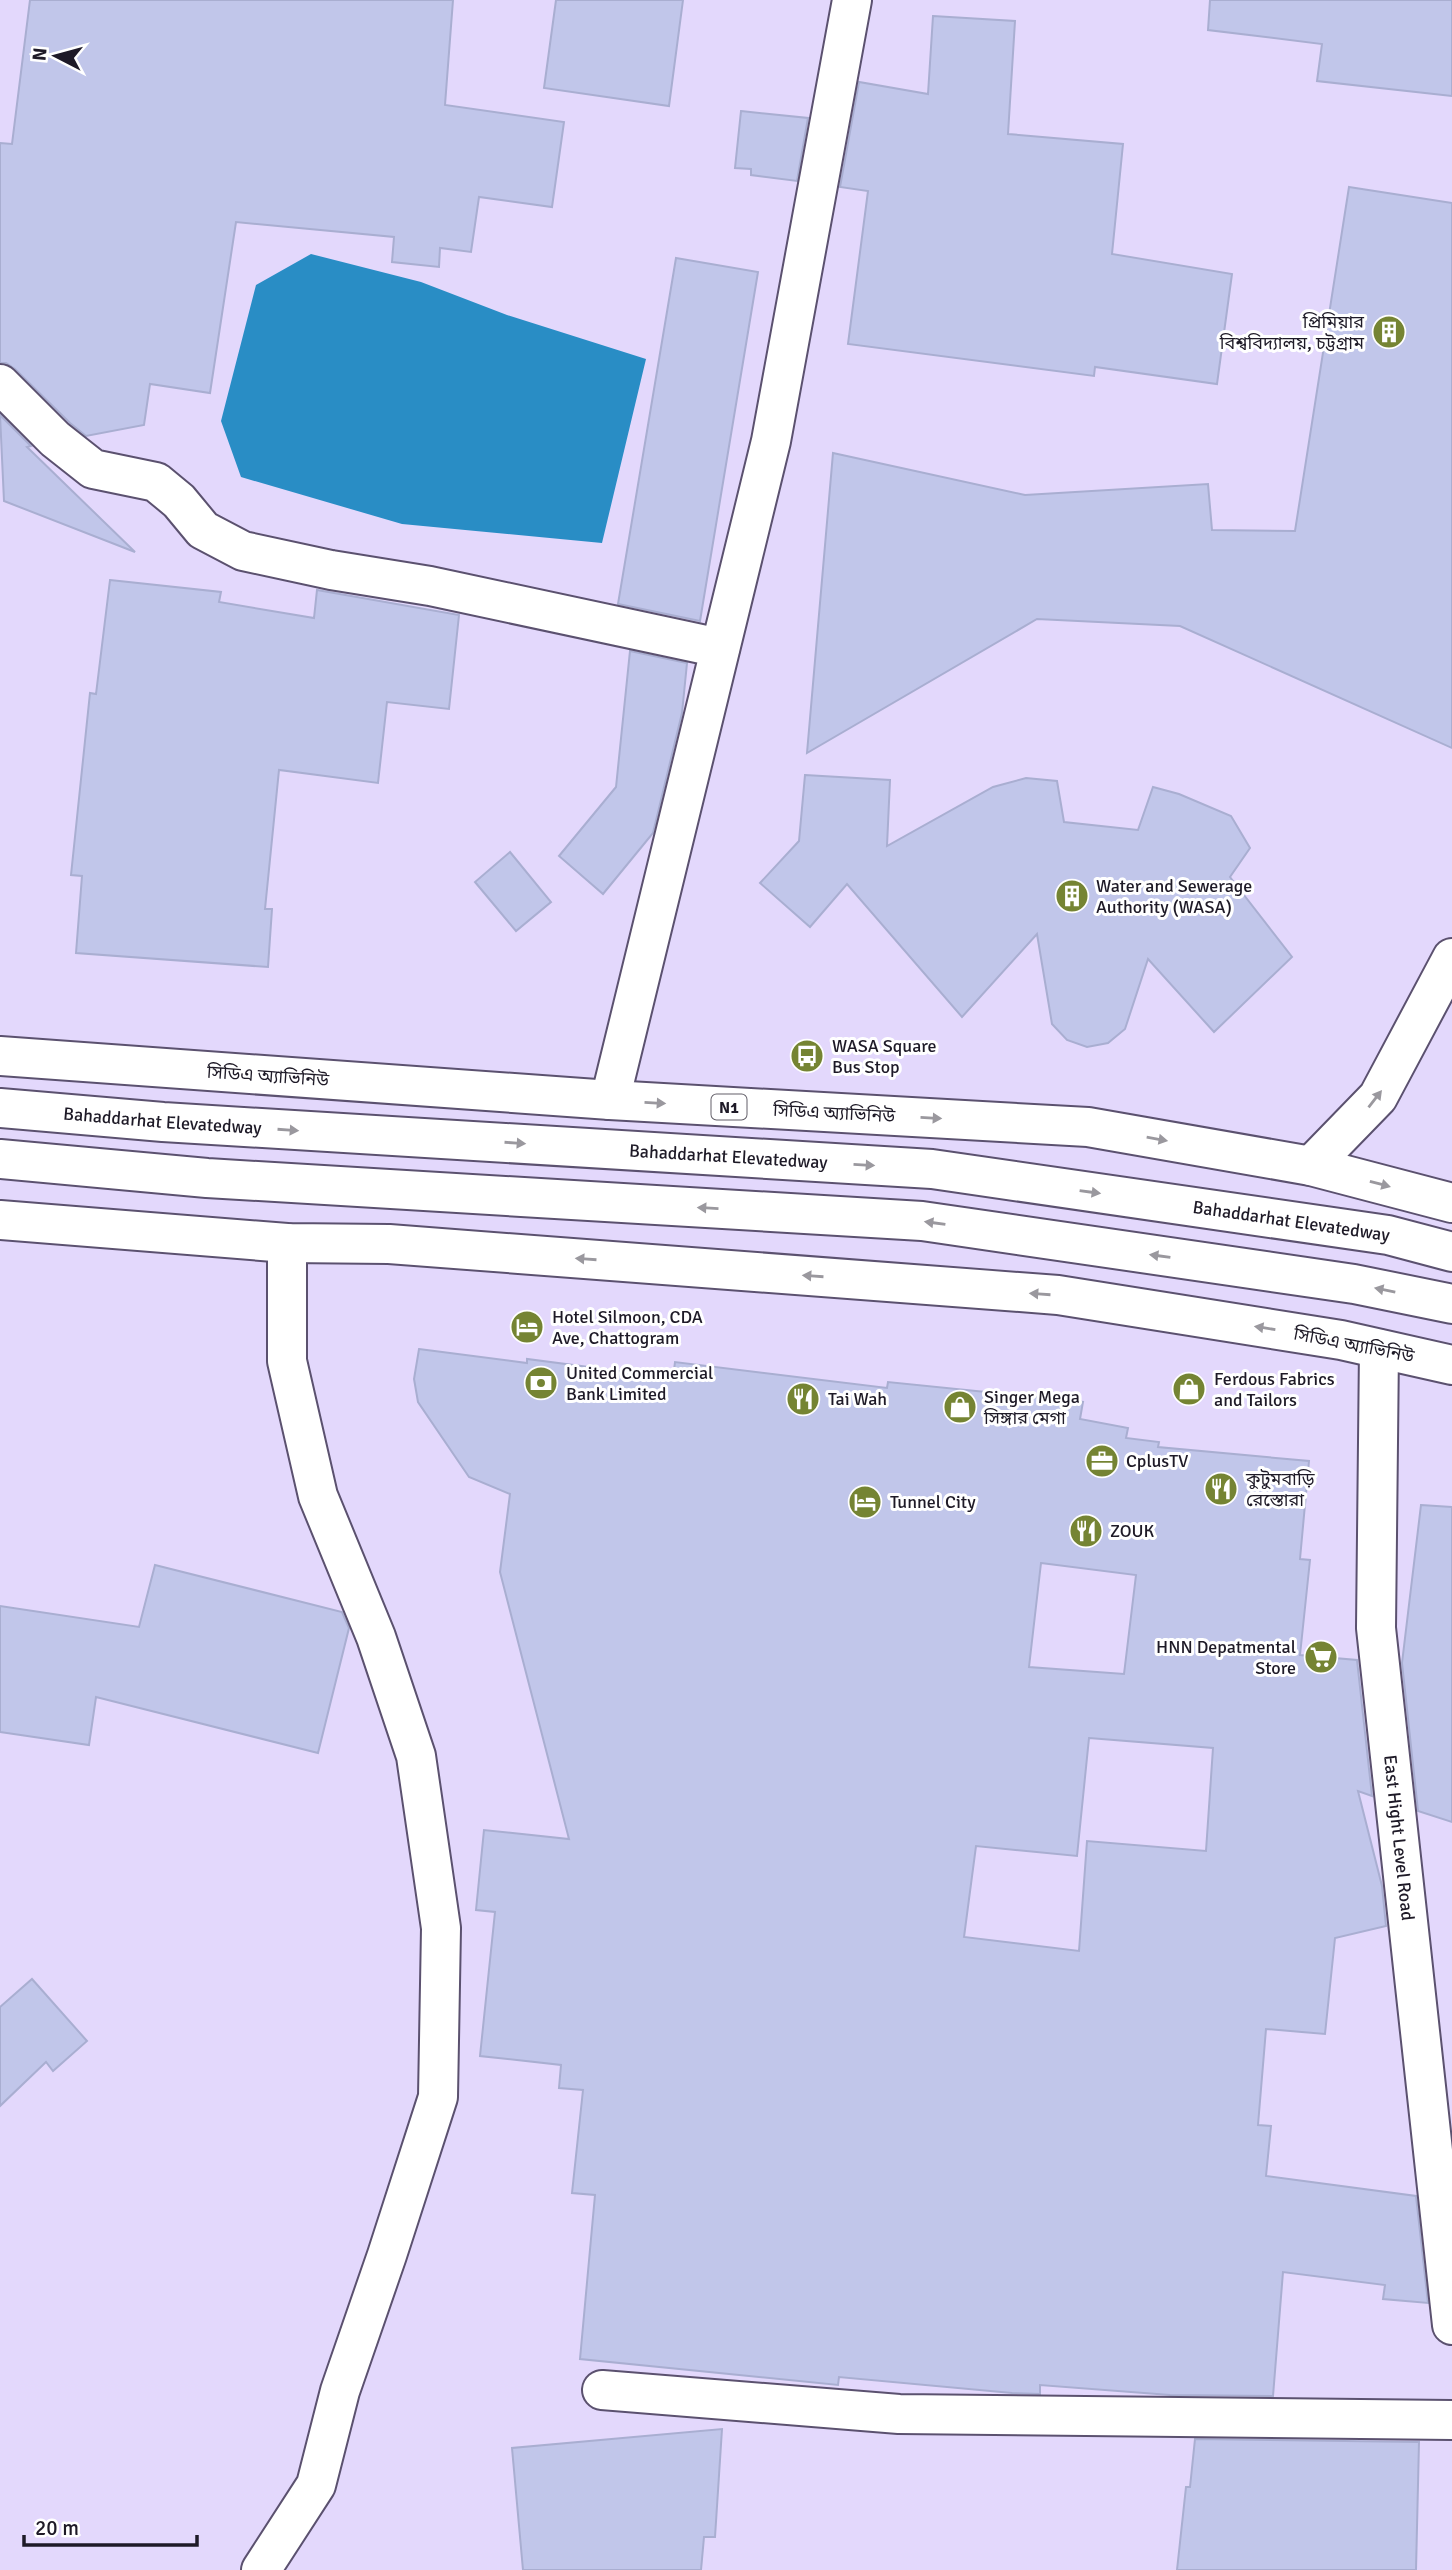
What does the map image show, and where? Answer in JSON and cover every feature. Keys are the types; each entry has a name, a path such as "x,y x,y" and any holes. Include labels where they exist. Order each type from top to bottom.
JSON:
{"main road":[{"path":"610,1100 771,441 852,0"},
{"path":"0,384 55,439 93,469 156,482 179,501 203,530 243,551 331,570 430,586 720,648"},
{"path":"1311,1166 1378,1097 1452,958"},
{"path":"0,1044 464,1090 698,1155"},
{"name":"সিডিএ অ্যাভিনিউ","path":"0,1056 610,1100 1088,1127 1311,1166 1452,1203"},
{"name":"Bahaddarhat Elevatedway","path":"0,1108 163,1122 932,1168 1388,1235 1452,1252"},
{"path":"0,1159 207,1178 922,1222 1354,1284 1452,1304"},
{"name":"সিডিএ অ্যাভিনিউ","path":"0,1220 287,1243 389,1244 1058,1295 1341,1340 1452,1365"},
{"path":"261,2570 316,2485 340,2391 438,2097 441,1928 416,1756 376,1637 318,1496 287,1361 287,1243"},
{"name":"East Hight Level Road","path":"1379,1349 1377,1628 1447,2238 1452,2325"},
{"path":"602,2389 899,2414 1452,2420"}],"water":[{"path":"311,254 421,282 507,315 646,359 602,543 402,524 241,477 221,421 256,285"}],"building":[{"path":"30,0 453,0 445,105 564,122 552,207 479,197 471,252 440,248 439,267 392,262 394,237 236,222 210,393 150,384 144,425 86,436 15,369 6,363 0,363 0,143 12,144"},
{"path":"556,0 683,0 669,106 544,88"},
{"path":"1210,0 1452,0 1452,96 1317,81 1322,44 1208,30"},
{"path":"933,16 1015,21 1008,134 1123,144 1112,254 1232,274 1217,384 1095,367 1094,376 848,344 868,191 840,187 859,82 928,94"},
{"path":"741,111 808,118 797,181 751,175 751,169 735,168"},
{"path":"1349,187 1452,203 1452,748 1180,626 1037,619 807,753 833,453 1025,495 1208,484 1212,530 1295,531"},
{"path":"676,258 758,272 700,621 618,604"},
{"path":"0,415 31,446 27,447 135,552 4,501"},
{"path":"110,580 221,592 219,602 314,618 317,590 459,615 449,709 387,702 378,783 279,770 265,909 272,909 268,967 76,953 82,876 71,875 90,693 96,694"},
{"path":"630,651 687,663 682,713 653,833 603,894 559,856 616,787"},
{"name":"Water and Sewerage Authority (WASA)","path":"805,775 890,780 887,846 993,787 1026,778 1057,781 1064,822 1138,830 1153,787 1179,794 1231,816 1250,848 1230,877 1292,957 1214,1032 1148,959 1125,1029 1108,1043 1087,1047 1067,1040 1052,1024 1037,934 962,1017 847,884 810,927 760,883 799,841"},
{"path":"510,852 551,902 516,931 475,882"},
{"path":"419,1349 527,1363 527,1359 673,1378 675,1362 887,1388 888,1382 1083,1402 1080,1419 1128,1428 1126,1438 1159,1442 1158,1447 1309,1461 1300,1559 1310,1560 1300,1655 1357,1660 1372,1796 1358,1791 1382,1886 1386,1926 1335,1938 1325,2034 1266,2029 1258,2125 1271,2126 1266,2176 1416,2196 1428,2303 1383,2299 1385,2285 1283,2272 1273,2396 1170,2395 1040,2385 1040,2394 1012,2393 839,2377 838,2385 580,2359 595,2195 572,2193 583,2090 559,2088 561,2065 480,2056 495,1912 476,1910 484,1830 569,1839 500,1572 510,1494 469,1477 418,1402 414,1379","holes":["1041,1563 1136,1575 1124,1674 1029,1667","1089,1738 1213,1748 1206,1851 1087,1841 1079,1951 964,1937 976,1846 1077,1856"]},
{"path":"1421,1505 1452,1507 1452,1822 1418,1811 1402,1663"},
{"path":"155,1565 342,1612 349,1628 318,1753 96,1697 89,1745 0,1732 0,1606 139,1627"},
{"path":"32,1979 87,2041 53,2071 46,2062 0,2106 0,2007"},
{"path":"722,2429 715,2537 704,2537 701,2570 523,2570 512,2448"},
{"path":"1195,2439 1419,2442 1416,2570 1177,2570 1186,2487 1190,2487"}],"place":[{"name":"প্রিমিয়ার বিশ্ববিদ্যালয়, চট্টগ্রাম","path":"1389,332"},
{"name":"Water and Sewerage Authority (WASA)","path":"1072,896"},
{"name":"WASA Square Bus Stop","path":"807,1056"},
{"name":"Hotel Silmoon, CDA Ave, Chattogram","path":"527,1327"},
{"name":"United Commercial Bank Limited","path":"541,1383"},
{"name":"Ferdous Fabrics and Tailors","path":"1189,1389"},
{"name":"Tai Wah","path":"803,1399"},
{"name":"Singer Mega সিঙ্গার মেগা","path":"960,1407"},
{"name":"CplusTV","path":"1102,1461"},
{"name":"কুটুমবাড়ি রেস্তোরা","path":"1221,1489"},
{"name":"Tunnel City","path":"865,1502"},
{"name":"ZOUK","path":"1086,1531"},
{"name":"HNN Depatmental Store","path":"1321,1657"}]}
